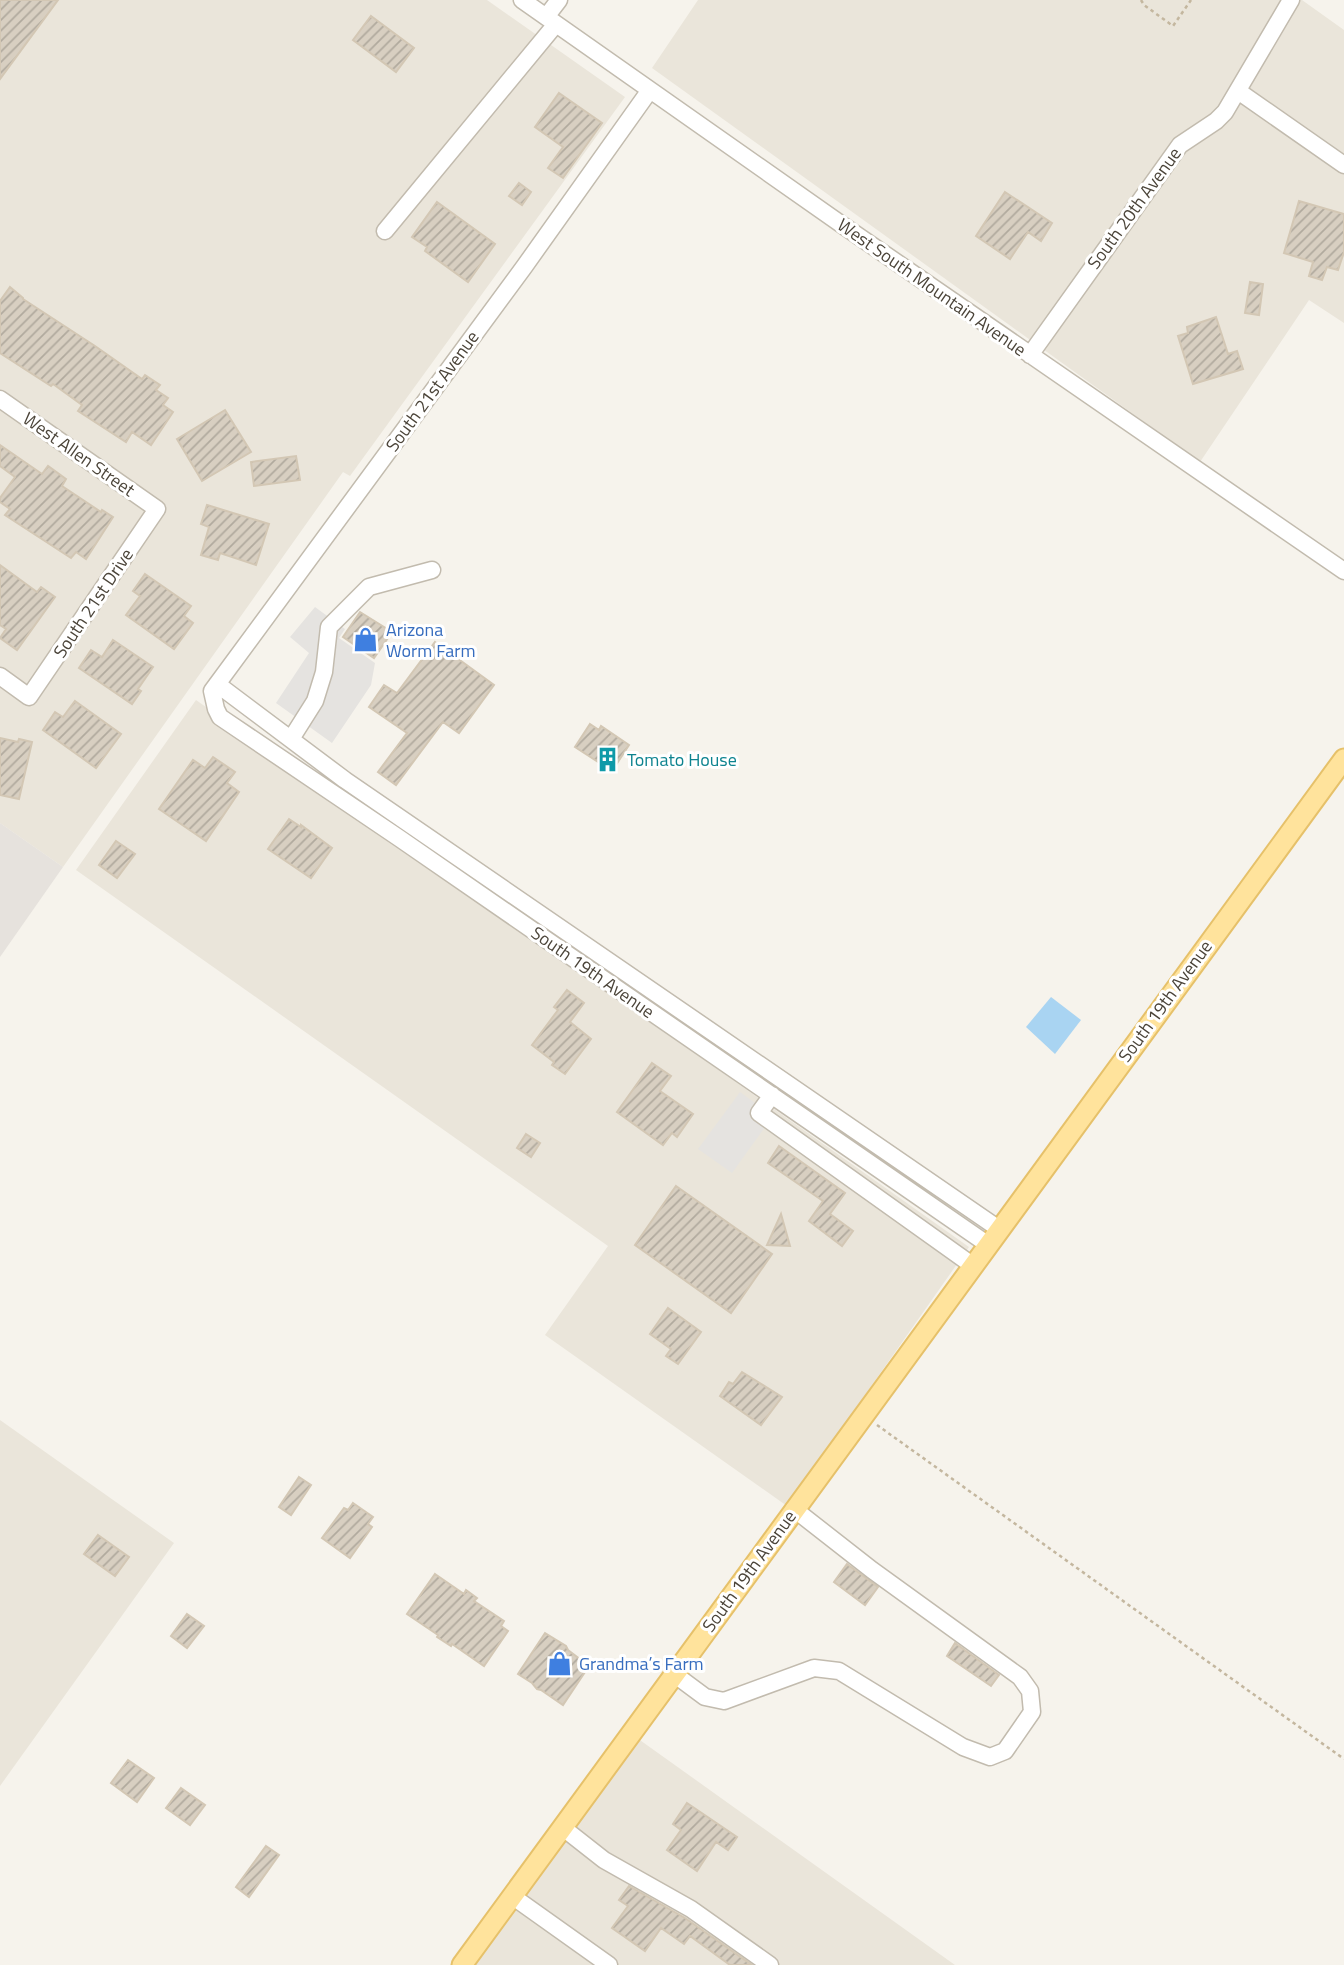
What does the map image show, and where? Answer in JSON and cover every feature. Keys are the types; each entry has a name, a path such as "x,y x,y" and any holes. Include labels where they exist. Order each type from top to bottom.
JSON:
{"main road":[{"name":"South 19th Avenue","path":"462,1965 1344,758"}],"street":[{"name":"West South Mountain Avenue","path":"522,0 1344,571"},
{"path":"385,230 551,20 559,0"},
{"name":"South 20th Avenue","path":"1030,355 1180,145 1225,112 1291,0"},
{"name":"South 21st Avenue","path":"214,688 524,267 650,90"},
{"path":"1238,91 1344,165"},
{"name":"West Allen Street","path":"0,399 157,509"},
{"name":"South 21st Drive","path":"0,676 29,697 157,509"},
{"path":"291,739 315,701 324,672 329,627 369,587 432,570"},
{"path":"214,688 291,739 993,1237"},
{"name":"South 19th Avenue","path":"214,688 216,709 220,717 772,1095 993,1237"},
{"path":"772,1095 759,1112 972,1265"},
{"path":"674,1674 705,1697 724,1701 814,1668 839,1671 963,1747 990,1758 1005,1751 1032,1712 1030,1691 1020,1677 872,1570 794,1509"},
{"path":"562,1827 604,1860 691,1909 770,1965"},
{"path":"512,1896 609,1965"}],"path":[{"path":"1141,0 1172,26 1191,0"},
{"path":"863,1416 1344,1759"}],"shaded area":[{"path":"0,0 487,0 625,97 350,476 343,472 63,867 0,823"},
{"path":"698,0 1302,0 1344,30 1344,323 1309,300 1200,462 652,68"},
{"path":"315,607 345,629 339,638 375,663 371,685 332,743 276,703 309,653 290,637"},
{"path":"196,700 969,1247 787,1506 545,1335 608,1246 76,870"},
{"path":"0,823 63,867 0,957"},
{"path":"740,1092 773,1116 732,1173 698,1149"},
{"path":"0,1420 174,1543 0,1786"},
{"path":"637,1738 955,1965 473,1965"}],"water":[{"path":"1051,997 1081,1020 1055,1054 1026,1027"}],"building":[{"path":"0,0 58,0 0,79"},
{"path":"371,16 414,48 396,72 353,40"},
{"path":"559,93 602,123 563,178 548,168 563,147 535,127"},
{"path":"519,183 531,192 522,205 509,196"},
{"path":"1005,192 1052,223 1041,241 1028,232 1010,259 976,236"},
{"path":"1299,201 1344,214 1344,252 1338,270 1327,267 1322,280 1309,276 1313,262 1284,253"},
{"path":"437,202 495,244 468,282 425,251 427,247 412,237"},
{"path":"1250,282 1263,284 1259,315 1245,313"},
{"path":"10,287 23,299 142,379 145,375 160,385 156,390 168,398 163,405 173,412 151,445 132,432 126,442 78,411 82,405 53,384 51,386 0,353 0,301"},
{"path":"1216,317 1228,354 1237,351 1243,369 1193,384 1178,336 1188,333 1187,327"},
{"path":"225,410 251,452 202,481 177,439"},
{"path":"0,445 42,474 48,466 66,479 62,486 113,517 86,559 76,552 71,558 5,515 10,509 0,502 0,498 15,477 0,466"},
{"path":"296,456 300,480 254,486 251,462"},
{"path":"207,505 269,524 256,565 220,553 218,560 201,555 209,527 201,524"},
{"path":"0,565 37,592 41,587 55,597 17,650 0,638 6,629 0,625"},
{"path":"145,574 191,606 184,616 193,623 174,649 126,615 140,596 133,591"},
{"path":"360,612 392,632 374,658 343,637"},
{"path":"113,640 153,667 138,689 141,691 132,704 79,668 91,650 102,657"},
{"path":"435,642 494,685 459,733 443,722 396,785 378,772 407,733 369,707 384,685 397,693"},
{"path":"75,701 121,734 96,768 43,730 55,712 63,717"},
{"name":"Tomato House","path":"590,724 599,730 601,726 629,745 612,771 575,747"},
{"path":"0,738 32,742 19,799 0,795"},
{"path":"213,757 235,772 227,783 239,792 206,841 159,809 193,760 205,768"},
{"path":"289,819 332,848 311,878 268,849"},
{"path":"116,841 135,854 117,878 99,865"},
{"path":"567,990 584,1003 570,1022 591,1039 565,1074 532,1045 558,1010 554,1007"},
{"path":"652,1063 671,1076 660,1091 693,1114 677,1137 672,1133 663,1145 617,1112"},
{"path":"526,1134 540,1143 531,1157 517,1148"},
{"path":"779,1146 845,1193 830,1214 853,1231 842,1246 809,1221 823,1201 768,1163"},
{"path":"676,1186 772,1254 731,1313 635,1245"},
{"path":"781,1214 790,1246 767,1245"},
{"path":"668,1308 701,1332 678,1364 666,1356 671,1349 650,1334"},
{"path":"742,1372 782,1397 761,1425 720,1396 729,1382 733,1384"},
{"path":"299,1477 311,1485 291,1515 279,1507"},
{"path":"353,1503 373,1517 368,1524 372,1527 350,1558 322,1538 344,1508 348,1510"},
{"path":"98,1535 129,1557 115,1576 84,1554"},
{"path":"847,1564 878,1587 865,1605 834,1582"},
{"path":"435,1574 464,1594 466,1590 477,1598 474,1601 504,1621 501,1626 508,1631 484,1666 437,1637 438,1635 407,1614"},
{"path":"187,1614 204,1626 187,1648 171,1636"},
{"path":"545,1633 566,1646 589,1666 563,1705 518,1674"},
{"path":"955,1643 999,1675 991,1686 947,1656"},
{"path":"128,1760 154,1778 137,1802 111,1783"},
{"path":"181,1788 205,1805 190,1825 166,1808"},
{"path":"687,1803 737,1837 728,1850 716,1842 697,1871 667,1850 681,1830 673,1824"},
{"path":"266,1846 279,1855 249,1897 236,1887"},
{"path":"629,1886 685,1918 752,1965 730,1965 690,1936 684,1944 661,1928 645,1951 612,1928 628,1906 619,1900"}],"place":[{"name":"Arizona Worm Farm","path":"366,639"},
{"name":"Tomato House","path":"607,759"},
{"name":"Grandma’s Farm","path":"559,1663"}]}
